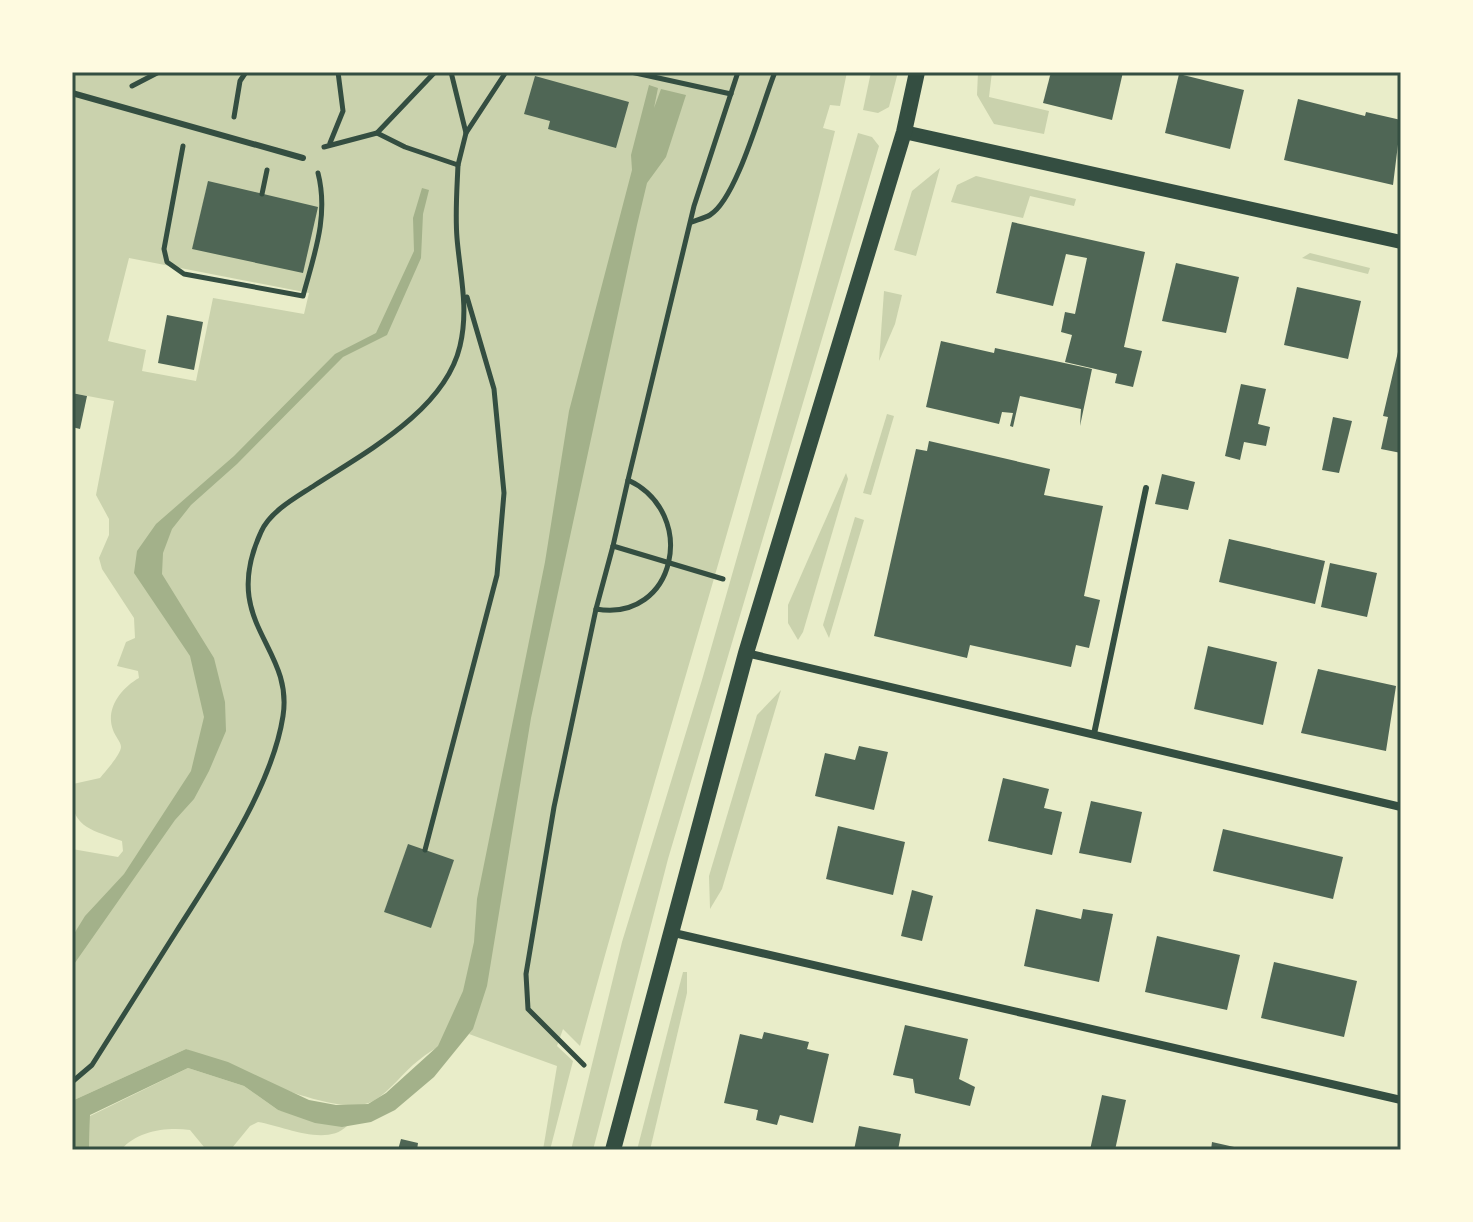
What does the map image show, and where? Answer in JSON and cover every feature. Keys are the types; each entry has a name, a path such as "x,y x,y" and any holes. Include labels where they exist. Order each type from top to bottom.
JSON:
{"main road":[{"path":"613,1150 674,933 746,653 904,132 917,72"}],"street":[{"path":"904,132 1401,242"},
{"path":"746,653 1401,807"},
{"path":"674,933 1401,1100"}],"lane":[{"path":"72,93 229,139 306,157"},
{"path":"1094,734 1146,488"}],"path":[{"path":"229,139 240,81 246,72"},
{"path":"330,144 343,111 338,72"},
{"path":"188,126 164,249 167,262 184,274 303,296 323,216 324,196 306,157 330,144 377,133 435,72"},
{"path":"451,72 466,133"},
{"path":"425,850 497,575 504,493 494,389 465,293 457,240 458,165 466,133 506,72"},
{"path":"631,72 690,88 731,94"},
{"path":"584,1065 528,1009 526,974 554,807 596,609 692,222 738,72"},
{"path":"692,222 711,215 725,199 741,167 775,72"},
{"path":"377,133 405,147 458,165"},
{"path":"72,1082 92,1065 216,872 247,811 276,742 284,692 278,670 250,614 247,597 252,557 261,530 299,495 357,458 424,406 443,382 460,348 465,293"},
{"path":"596,609 614,612 645,602 659,586 666,561 671,531 667,516 655,496 628,480"},
{"path":"613,546 723,579"}],"shaded area":[{"path":"72,72 847,72 840,106 830,105 823,128 835,131 776,361 580,1046 563,1029 557,1046 573,1061 550,1150 543,1150 557,1066 469,1034 472,1030 425,1055 373,1101 356,1105 334,1103 280,1088 186,1049 74,1100 72,849 118,857 123,851 122,841 91,829 78,818 72,799 73,784 100,778 118,754 121,745 114,732 111,714 121,693 139,678 138,671 117,666 126,642 135,638 134,618 102,569 99,558 109,535 109,519 96,495 114,401 72,393","holes":["129,258 309,293 304,314 213,298 196,381 142,371 146,350 108,341"]},
{"path":"871,72 898,72 889,107 878,113 863,110"},
{"path":"978,72 992,72 989,97 1049,111 1044,134 994,124 977,95"},
{"path":"649,85 658,88 654,108 661,89 686,95 666,157 647,183 637,225 531,718 487,986 473,1029 434,1077 395,1110 371,1122 342,1127 315,1123 278,1110 244,1086 188,1068 90,1115 89,1150 72,1150 72,1096 74,1100 186,1049 228,1062 309,1100 336,1105 368,1104 386,1093 438,1046 463,991 474,942 477,899 545,562 569,411 632,170 631,155"},
{"path":"858,133 872,137 879,146 668,859 593,1150 571,1150 622,942 702,680"},
{"path":"940,168 916,256 894,250 912,191"},
{"path":"976,176 1076,199 1074,206 1030,196 1023,218 951,202 957,185"},
{"path":"422,188 429,190 423,214 421,258 387,335 343,357 237,464 191,505 172,529 163,553 162,574 214,658 225,702 226,731 194,799 175,820 72,967 72,937 85,916 124,874 191,771 204,717 190,656 134,573 137,551 156,524 234,456 335,354 376,333 414,251 413,218"},
{"path":"1310,253 1370,268 1368,274 1302,258"},
{"path":"884,291 902,295 895,324 879,361"},
{"path":"887,414 894,416 871,495 863,493"},
{"path":"846,473 848,479 803,632 798,640 788,623 788,605"},
{"path":"855,517 864,520 829,638 823,625"},
{"path":"781,690 722,889 710,909 709,876 757,715"},
{"path":"683,972 687,972 687,993 650,1150 637,1150"},
{"path":"188,1068 244,1086 278,1110 347,1126 328,1135 316,1135 258,1122 250,1126 232,1148 204,1147 190,1130 171,1129 135,1138 121,1150 89,1150 90,1116"}],"building":[{"path":"1051,72 1123,72 1112,120 1043,103"},
{"path":"1179,74 1244,90 1230,149 1165,133"},
{"path":"535,76 629,102 616,148 548,129 550,121 524,114"},
{"path":"1298,99 1365,116 1366,112 1401,120 1393,185 1284,160"},
{"path":"208,181 318,207 303,273 192,249"},
{"path":"1012,222 1145,252 1124,347 1142,351 1133,387 1115,383 1117,374 1065,362 1072,335 1061,332 1065,312 1075,314 1087,258 1066,254 1053,306 996,293"},
{"path":"1176,263 1239,277 1226,333 1162,321"},
{"path":"1297,287 1361,301 1348,359 1284,345"},
{"path":"167,315 203,322 194,370 158,363"},
{"path":"1401,339 1401,453 1381,449 1388,417 1383,416"},
{"path":"941,341 994,353 995,348 1092,369 1080,426 1081,409 1020,396 1013,427 1010,426 1013,413 1002,412 999,424 926,407"},
{"path":"1241,384 1266,389 1258,424 1270,427 1266,446 1244,442 1240,460 1225,456"},
{"path":"72,393 87,396 80,429 72,427"},
{"path":"1333,417 1352,421 1339,473 1322,470"},
{"path":"929,441 1050,469 1044,495 1103,506 1084,596 1100,600 1089,648 1076,645 1071,667 970,645 967,658 874,636 916,449 927,451"},
{"path":"1162,474 1195,482 1188,510 1155,504"},
{"path":"1229,539 1325,561 1315,604 1219,582"},
{"path":"1330,563 1377,573 1367,617 1321,607"},
{"path":"1208,646 1277,662 1263,725 1194,709"},
{"path":"1318,669 1396,686 1386,751 1301,733"},
{"path":"859,746 888,752 874,810 815,796 825,753 855,760"},
{"path":"1003,778 1049,789 1044,808 1062,812 1052,855 988,841"},
{"path":"1091,801 1142,812 1131,863 1079,853"},
{"path":"838,826 905,842 893,895 826,879"},
{"path":"1223,829 1343,857 1333,899 1213,871"},
{"path":"408,844 454,860 431,928 384,912"},
{"path":"912,890 933,896 922,941 901,936"},
{"path":"1036,909 1081,919 1083,909 1113,914 1099,982 1024,966"},
{"path":"1157,936 1240,955 1227,1010 1145,992"},
{"path":"1274,962 1357,981 1344,1037 1261,1018"},
{"path":"905,1025 968,1039 959,1079 975,1087 970,1106 915,1093 913,1079 893,1075"},
{"path":"764,1032 809,1042 807,1049 829,1054 813,1123 780,1115 777,1125 756,1120 758,1110 724,1103 740,1034 762,1039"},
{"path":"1102,1095 1126,1100 1115,1150 1090,1150"},
{"path":"859,1126 901,1134 898,1150 854,1150"},
{"path":"401,1139 418,1143 417,1150 398,1150"},
{"path":"1212,1142 1243,1149 1243,1150 1211,1150"}]}
